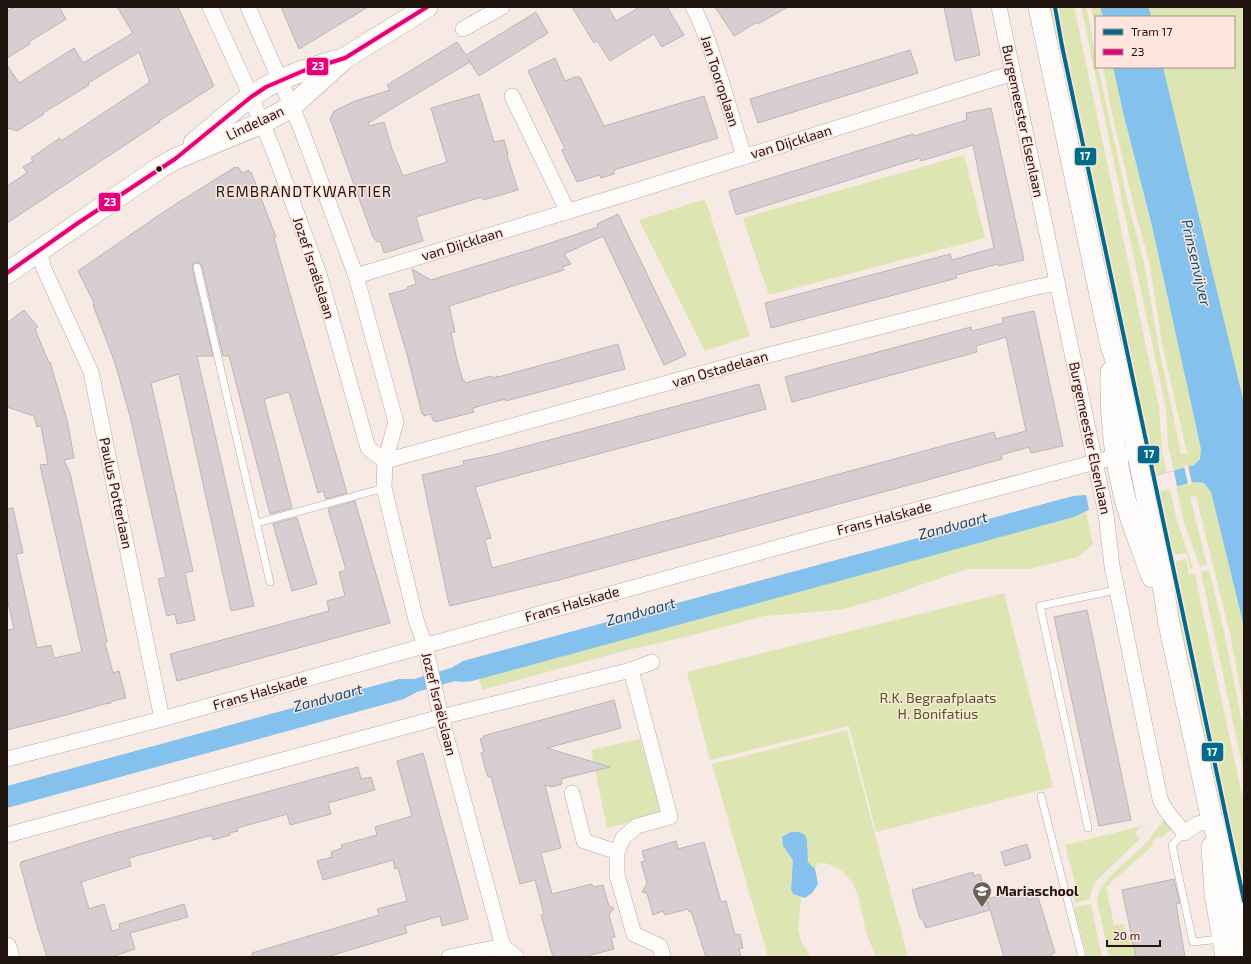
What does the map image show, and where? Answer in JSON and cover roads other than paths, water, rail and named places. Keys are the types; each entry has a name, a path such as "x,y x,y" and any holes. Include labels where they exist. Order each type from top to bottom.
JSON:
{"main road":[{"name":"Lindelaan","path":"175,159 262,123 291,107 345,58 427,7"},
{"name":"Burgemeester Elsenlaan","path":"1040,7 1111,346 1124,385 1138,451 1159,559 1169,624 1212,820 1225,860 1244,957"},
{"name":"Lindelaan","path":"7,273 41,260 91,215 175,159 251,97 280,80 345,58"},
{"name":"Burgemeester Elsenlaan","path":"1111,346 1111,382 1117,457 1124,493 1142,550 1169,624"},
{"name":"Burgemeester Elsenlaan","path":"1212,820 1214,881 1224,948"}],"street":[{"name":"Jozef Israëlslaan","path":"210,7 273,149 319,274 368,448 385,461"},
{"name":"Jozef Israëlslaan","path":"248,7 300,126 356,276 396,422 385,461 384,488 416,620 426,649 441,717 502,951"},
{"path":"464,29 502,7"},
{"name":"Jan Tooroplaan","path":"693,7 700,20 712,53 744,157"},
{"name":"Burgemeester Elsenlaan","path":"999,7 1101,490 1116,590 1160,799 1168,814 1184,833"},
{"name":"van Dijcklaan","path":"356,276 568,212 1013,73"},
{"path":"512,96 568,212"},
{"name":"Paulus Potterlaan","path":"41,260 91,372 162,719"},
{"name":"van Ostadelaan","path":"385,461 765,356 1057,282"},
{"name":"Frans Halskade","path":"7,759 426,649 815,537 1138,451"},
{"path":"7,835 441,717 631,670 652,662"},
{"path":"631,670 670,817 637,826 623,838 617,852 617,875 634,934 660,946 663,957"},
{"path":"572,793 584,841 617,852"},
{"path":"1184,833 1197,824 1212,820"},
{"path":"7,947 10,957"},
{"path":"449,957 502,951 516,957"}],"lane":[{"path":"197,267 270,582"},
{"path":"257,523 384,488"},
{"path":"1088,828 1040,606 1116,590"},
{"path":"1041,796 1082,957"},
{"path":"1184,833 1172,845 1192,942 1224,948"}],"water":[{"path":"1100,7 1149,7 1151,16 1103,16"},
{"name":"Prinsenvijver","path":"1113,68 1163,68 1244,403 1244,627 1211,492 1204,483 1193,482 1089,510 1074,517 472,681 455,681 417,692 404,699 7,808 7,786 399,679 414,679 451,668 463,661 1073,496 1086,495 1194,465 1200,459 1201,449 1152,226"},
{"path":"791,832 799,832 805,835 807,840 808,862 815,869 818,884 812,893 805,898 793,894 791,889 793,860 783,846 782,837"}],"tram line":[{"name":"17","path":"1055,7 1062,46 1244,901"}],"place":[{"name":"Mariaschool","path":"982,908"}],"district":[{"name":"REMBRANDTKWARTIER","path":"304,192"}],"water label":[{"name":"Zandvaart","path":"953,526"},
{"name":"Zandvaart","path":"641,612"},
{"name":"Zandvaart","path":"328,698"}],"park label":[{"name":"R.K. Begraafplaats H. Bonifatius","path":"938,706"}]}
